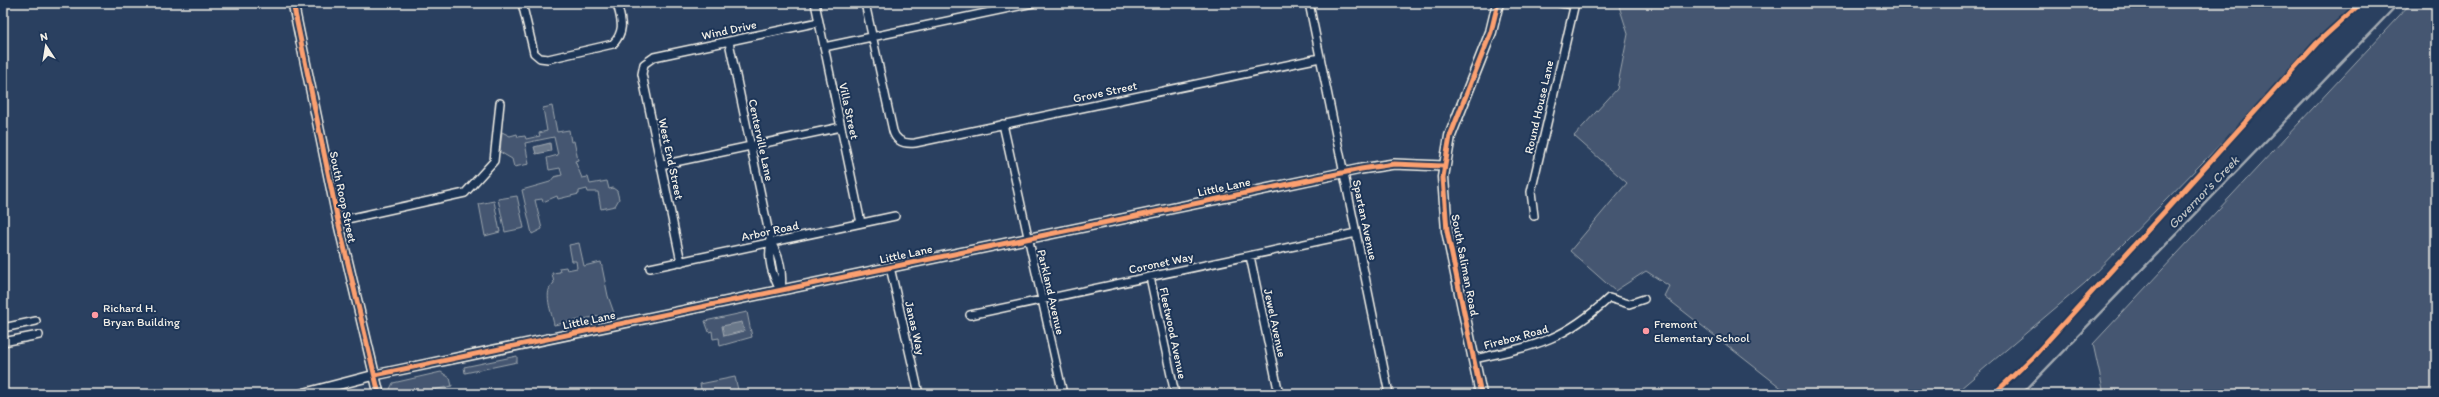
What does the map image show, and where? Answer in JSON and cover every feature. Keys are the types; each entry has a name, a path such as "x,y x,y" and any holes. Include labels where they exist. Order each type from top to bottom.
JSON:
{"main road":[{"name":"South Saliman Road","path":"1481,394 1446,224 1443,197 1443,166 1451,131 1491,32 1498,3"}],"street":[{"name":"South Roop Street","path":"293,3 338,221 379,394"},
{"path":"522,3 534,53 540,58 548,59 613,44 620,37 622,26 617,3"},
{"name":"Villa Street","path":"815,3 861,223"},
{"path":"865,3 872,37"},
{"path":"824,47 1033,3"},
{"name":"Spartan Avenue","path":"1309,3 1389,394"},
{"path":"1560,3 1575,4"},
{"name":"Round House Lane","path":"1534,216 1531,192 1575,4"},
{"name":"Wind Drive","path":"645,62 654,57 819,22"},
{"name":"Grove Street","path":"872,37 896,138 905,143 915,143 1320,58"},
{"name":"Centerville Lane","path":"729,42 771,243 778,252 782,275 781,290"},
{"name":"West End Street","path":"645,62 642,74 681,262"},
{"path":"338,221 465,194 494,161 500,103"},
{"name":"Parkland Avenue","path":"1003,124 1063,394"},
{"path":"661,165 841,127"},
{"name":"Little Lane","path":"302,394 375,375 1344,172 1394,164 1443,166"},
{"name":"Arbor Road","path":"650,268 895,216"},
{"name":"Coronet Way","path":"970,315 1356,233"},
{"name":"Jewel Avenue","path":"1250,256 1279,394"},
{"name":"Janas Way","path":"890,267 919,394"},
{"name":"Fleetwood Avenue","path":"1150,277 1175,394"},
{"name":"Firebox Road","path":"1474,359 1527,348 1556,338 1595,312 1610,298 1629,304 1644,298"},
{"path":"3,328 36,321"},
{"path":"3,342 39,335"}],"shaded area":[{"path":"1618,3 2358,3 2085,283 1954,394 1789,394 1664,296 1669,286 1646,271 1615,291 1570,251 1627,183 1574,136 1617,89 1628,34"},
{"path":"2411,3 2436,3 2436,394 2104,394 2093,344"},
{"path":"552,106 557,132 569,130 571,142 574,141 578,160 575,161 582,178 588,177 590,184 607,181 609,189 613,188 617,191 619,199 615,206 601,209 598,192 588,192 587,189 579,191 579,194 558,199 557,196 543,202 542,199 535,200 542,229 532,234 522,190 550,182 554,177 562,175 560,168 549,170 547,158 558,155 554,137 525,143 529,164 514,167 512,159 500,152 502,132 510,136 517,134 518,137 525,136 526,139 540,136 539,133 547,131 543,108"},
{"path":"550,143 551,151 536,154 534,147"},
{"path":"517,196 524,228 505,232 498,199"},
{"path":"494,201 500,232 485,236 479,204"},
{"path":"579,243 584,266 601,262 608,296 614,313 554,325 548,297 550,287 554,283 552,273 560,272 559,268 566,267 567,270 577,268 576,261 572,261 569,245"},
{"path":"747,312 752,337 720,346 719,338 713,339 712,331 709,332 705,321"},
{"path":"742,322 744,331 724,336 722,326"},
{"path":"517,356 517,362 465,373 464,367"},
{"path":"441,372 450,378 452,386 414,394 391,394 390,389 393,383"},
{"path":"735,377 739,394 702,394 700,384"}],"waterway":[{"name":"Governor's Creek","path":"2022,394 2399,3"}],"cycle path":[{"path":"293,3 338,221 379,394"},
{"path":"1481,394 1447,231 1443,177 1450,136 1491,32 1498,3"},
{"path":"1994,394 2033,357 2317,43 2361,3"},
{"path":"375,375 1361,169 1394,164 1443,166"}],"place":[{"name":"Richard H. Bryan Building","path":"95,315"},
{"name":"Fremont Elementary School","path":"1646,331"}]}
